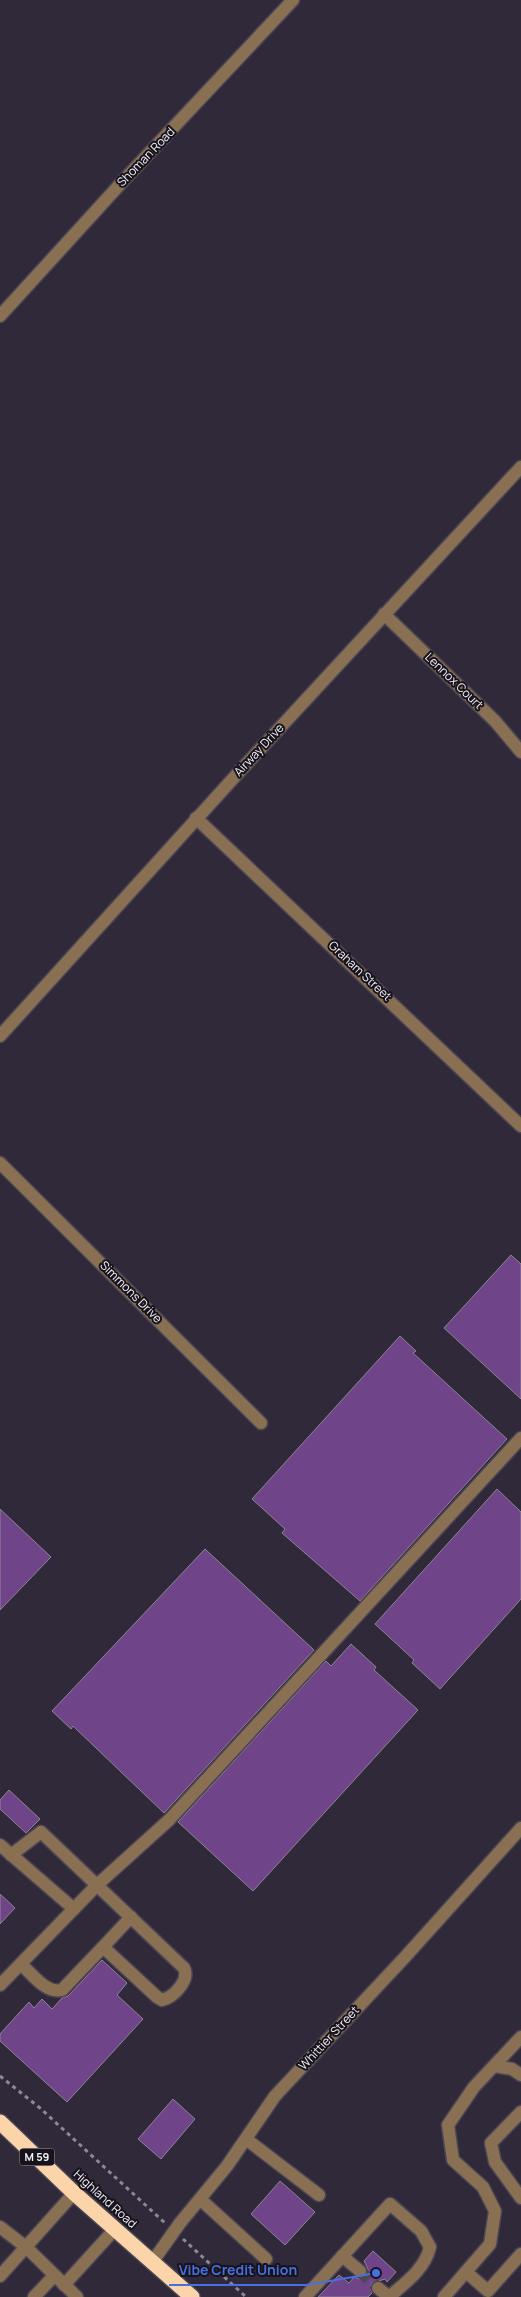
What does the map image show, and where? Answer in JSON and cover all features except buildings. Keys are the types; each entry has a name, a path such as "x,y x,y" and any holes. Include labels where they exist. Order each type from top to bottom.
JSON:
{"highway":[{"name":"Highland Road","path":"0,2122 74,2193 192,2297"}],"street":[{"name":"Shoman Road","path":"0,316 122,181 293,0"},
{"name":"Airway Drive","path":"0,1036 196,818 521,467"},
{"name":"Lennox Court","path":"384,614 496,721 521,752"},
{"name":"Graham Street","path":"196,818 521,1126"},
{"name":"Simmons Drive","path":"0,1163 16,1176 261,1423"},
{"path":"0,1985 97,1885 169,1820 521,1438"},
{"name":"Whittier Street","path":"153,2261 246,2139 275,2096 406,1956 521,1828"},
{"path":"11,1855 41,1832 184,1968 187,1973 186,1979 169,1998 162,2000 157,1998 103,1947"},
{"path":"0,1846 74,1909"},
{"path":"20,1964 48,1989 54,1992 62,1990 131,1917"},
{"path":"444,2297 490,2244 495,2211 483,2187 452,2160 448,2126 474,2087 521,2037"},
{"path":"494,2066 512,2070 521,2075"},
{"path":"521,2112 491,2143 495,2162 521,2198"},
{"path":"246,2139 319,2195"},
{"path":"0,2276 74,2193"},
{"path":"200,2199 266,2259"},
{"path":"305,2297 390,2204 421,2231 430,2247 427,2260 411,2278 389,2297 378,2288"},
{"path":"0,2227 26,2247 77,2297"},
{"path":"64,2286 115,2229"},
{"path":"466,2272 491,2294 521,2254"},
{"path":"342,2256 360,2271"},
{"path":"34,2297 54,2276"}],"path":[{"path":"0,2076 62,2128 165,2223"},
{"path":"184,2240 246,2297"}],"tunnel":[{"path":"360,2271 378,2288"}],"place":[{"name":"Vibe Credit Union","path":"376,2273"}]}
